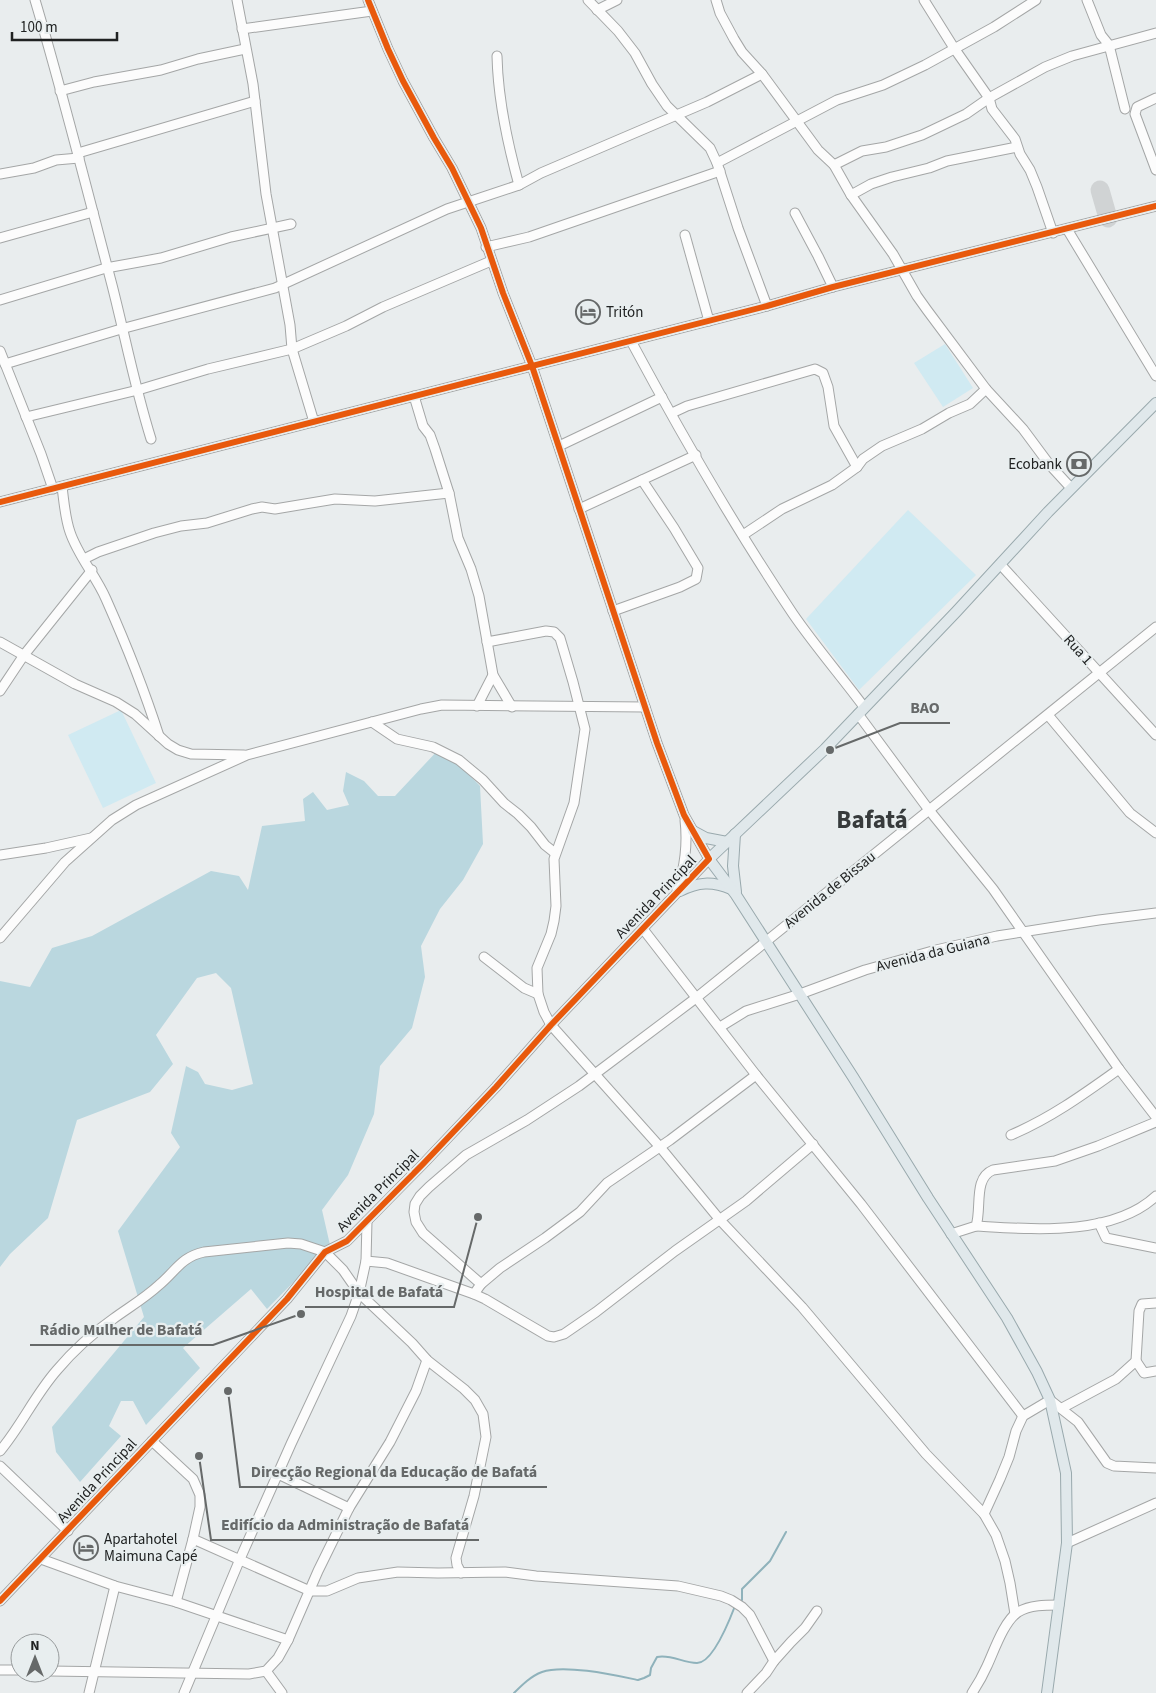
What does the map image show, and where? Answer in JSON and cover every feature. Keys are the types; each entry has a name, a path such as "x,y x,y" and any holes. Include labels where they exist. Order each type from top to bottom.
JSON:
{"main road":[{"path":"1047,1693 1067,1543 1066,1473 1050,1400 1007,1318 951,1234 734,892 709,859 785,788 1071,488 1156,403"},
{"path":"693,831 706,838 731,838"},
{"path":"731,838 734,892"},
{"path":"678,892 697,884 709,882 719,884 734,892"}],"street":[{"path":"35,0 57,70 60,91 93,212 106,268 112,284 150,439"},
{"path":"237,0 255,101 272,228 283,285 292,349 314,422"},
{"path":"368,0 404,81 434,138 445,154 481,228 491,261 532,366 645,707 684,815 709,859"},
{"path":"588,0 618,31 635,53 659,96 710,148 768,306"},
{"path":"597,10 617,0"},
{"path":"716,0 720,13 742,52 762,74 818,150 834,165 851,195 893,254 917,296 986,390 1016,420 1049,464 1071,488"},
{"path":"924,0 954,48 989,98 992,109 1015,139 1017,147 1037,186 1052,232"},
{"path":"486,247 529,237 718,167 847,96 902,77 994,27 1036,0"},
{"path":"1087,0 1102,36 1109,45 1125,108"},
{"path":"242,29 372,11"},
{"path":"834,165 862,151 886,147 922,135 966,114 989,98 1045,68 1072,56 1156,33"},
{"path":"60,91 94,82 161,70 198,59 245,49"},
{"path":"497,56 497,79 505,132 519,185"},
{"path":"5,364 122,329 255,295 283,285 421,220 469,201 519,185 676,114 707,102 762,74"},
{"path":"1156,98 1137,107 1135,114 1156,170"},
{"path":"0,174 34,168 56,160 78,156 255,101"},
{"path":"851,195 871,184 947,161 1017,147"},
{"path":"0,502 768,306 833,287 903,271 1156,206"},
{"path":"0,238 93,212"},
{"path":"795,213 833,287"},
{"path":"0,300 106,268 161,258 231,237 291,224"},
{"path":"1067,229 1156,376"},
{"path":"685,235 709,321"},
{"path":"26,417 138,390 208,369 292,349 346,326 383,307 491,261"},
{"path":"631,340 742,535 794,615 929,810 993,889 1120,1070 1156,1117"},
{"path":"0,351 26,417 58,488 69,530 106,598 138,675 160,738"},
{"path":"672,414 687,406 815,369 823,373 828,387 834,426 857,467"},
{"path":"742,535 782,509 832,485 882,446 922,429 970,404 986,390"},
{"path":"414,396 423,426 430,436 435,449 449,494 458,538 471,569 479,596 493,675 512,707"},
{"path":"559,446 662,397"},
{"path":"579,509 696,454"},
{"path":"613,611 680,587 696,578 698,574 698,568 642,480"},
{"path":"84,559 98,552 154,533 207,522 262,507 276,509 335,500 375,501 449,494"},
{"name":"Rua 1","path":"1000,564 1156,735"},
{"path":"0,691 24,655 92,570"},
{"name":"Avenida de Bissau","path":"481,1284 423,1233 416,1222 415,1204 430,1186 466,1155 527,1120 595,1074 696,998 1156,627"},
{"path":"487,642 546,631 554,632 560,638 580,707 584,729 578,784 569,820 555,853 555,914 551,934 537,968 538,994 551,1025 660,1147 720,1220 802,1306 926,1454 984,1514 996,1535 1005,1561 1015,1614"},
{"path":"0,642 75,684 122,706 135,714 160,738 178,750 191,754 247,755"},
{"path":"477,706 493,675"},
{"path":"0,938 54,874 112,820 136,805 247,755 442,705 645,707"},
{"path":"1048,715 1130,813 1156,833"},
{"path":"372,722 397,739 433,747 459,760 483,780 531,827 545,845 555,853"},
{"path":"678,892 686,855 687,837 684,815"},
{"path":"0,855 46,848 91,838"},
{"name":"Avenida Principal","path":"0,1601 287,1299 325,1252 347,1241 462,1124 551,1025 709,859"},
{"name":"Avenida da Guiana","path":"720,1027 746,1011 800,994 865,970 962,944 1022,932 1156,912"},
{"path":"643,929 756,1076 873,1219 1023,1416"},
{"path":"484,957 524,988 538,994"},
{"path":"1011,1135 1033,1126 1070,1104 1120,1070"},
{"path":"474,1294 481,1284 500,1268 580,1212 607,1183 660,1147 756,1076"},
{"path":"976,1226 979,1212 980,1185 986,1173 993,1170 1055,1161 1156,1122"},
{"path":"366,1261 386,1263 474,1294 548,1336 559,1336 596,1312 675,1251 746,1201 813,1144"},
{"path":"951,1234 976,1226 1043,1228 1099,1223 1130,1214 1140,1209 1156,1196"},
{"path":"184,1693 278,1474 342,1338 359,1293 366,1261 367,1221"},
{"path":"1099,1223 1106,1238 1156,1248"},
{"path":"0,1451 56,1370 111,1320 160,1285 186,1259 194,1254 204,1252 288,1243 301,1244 325,1252 343,1270 359,1293 412,1343 427,1360 464,1389 475,1400 483,1414 486,1438 475,1490 457,1552 457,1565 461,1573"},
{"path":"1156,1303 1142,1304 1139,1311 1136,1361 1144,1373 1156,1371"},
{"path":"60,1671 249,1674 266,1671 278,1658 288,1640 318,1571 349,1508 390,1442 418,1386 427,1360"},
{"path":"1062,1408 1116,1379 1136,1361"},
{"path":"984,1514 1009,1457 1016,1431 1023,1416 1050,1400 1078,1422 1107,1463 1114,1466 1156,1468"},
{"path":"152,1441 193,1479 200,1495 200,1507 193,1539 176,1602"},
{"path":"0,1466 68,1530"},
{"path":"278,1474 349,1508"},
{"path":"1067,1543 1156,1503"},
{"path":"193,1539 310,1590 327,1591 358,1578 398,1572 505,1572 678,1586 722,1596 742,1607 750,1615 774,1661"},
{"path":"41,1559 115,1586 176,1602 288,1640"},
{"path":"89,1693 115,1586"},
{"path":"972,1693 1004,1631 1015,1614 1033,1606 1059,1605"},
{"path":"747,1693 805,1628 817,1611"},
{"path":"266,1671 282,1693"}],"shaded area":[{"path":"945,344 973,388 943,407 914,363"},
{"path":"908,510 976,575 859,690 806,619"},
{"path":"121,710 156,783 103,808 68,735"},
{"path":"439,749 456,761 480,786 483,844 463,880 440,909 421,946 425,977 412,1028 380,1066 374,1114 348,1175 322,1210 330,1245 267,1309 251,1289 183,1348 200,1368 146,1425 133,1401 121,1401 109,1426 121,1436 80,1482 56,1452 52,1427 144,1317 118,1231 180,1147 171,1133 186,1066 198,1072 205,1084 232,1090 253,1084 231,988 216,973 197,978 156,1035 173,1064 150,1092 77,1120 48,1218 10,1254 0,1267 0,981 30,987 52,948 92,936 211,871 239,876 248,890 262,826 305,821 303,799 313,792 327,810 349,805 343,791 346,772 364,781 378,796 395,796"}],"waterway":[{"path":"739,1602 742,1600 742,1589 770,1561 786,1532"},
{"path":"514,1693 534,1676 551,1670 589,1671 638,1680 650,1675 651,1668 657,1657 662,1656 692,1663 703,1661 715,1648 735,1606"}],"taxiway":[{"path":"1100,190 1108,218"}],"cycle path":[{"path":"0,1601 287,1299 325,1252 347,1241 423,1164 496,1087 551,1025 709,859 684,815 657,743 532,366 503,293 481,228 452,168 403,81 368,0"},
{"path":"0,502 767,306 833,287 1156,206"}],"place":[{"name":"Tritón","path":"588,312"},
{"name":"Ecobank","path":"1079,464"},
{"name":"BAO","path":"830,750"},
{"name":"Hospital de Bafatá","path":"478,1217"},
{"name":"Rádio Mulher de Bafatá","path":"301,1314"},
{"name":"Direcção Regional da Educação de Bafatá","path":"228,1391"},
{"name":"Edifício da Administração de Bafatá","path":"199,1456"},
{"name":"Apartahotel Maimuna Capé","path":"86,1548"}],"district":[{"name":"Bafatá","path":"872,820"}]}
